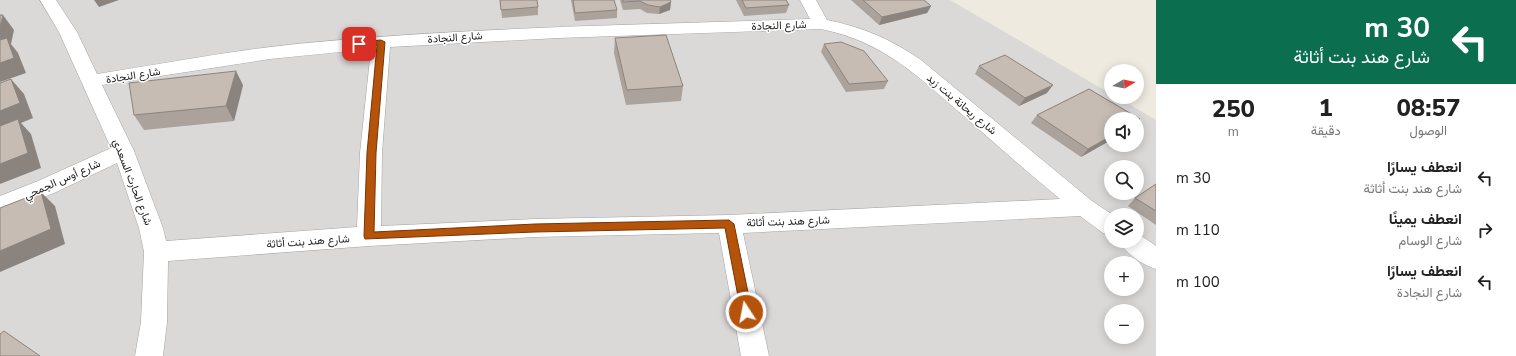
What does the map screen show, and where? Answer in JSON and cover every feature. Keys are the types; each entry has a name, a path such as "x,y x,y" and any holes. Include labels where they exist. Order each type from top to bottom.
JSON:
{"street":[{"name":"شارع الحارث السعدي","path":"48,0 68,32 124,152 151,228 156,252 154,322 150,356"},
{"path":"808,0 821,24"},
{"name":"شارع النجادة","path":"91,81 293,51 381,42 478,35 821,24"},
{"name":"شارع ريحانة بنت زيد","path":"821,24 866,34 890,46 914,64 1084,207 1104,221"},
{"path":"369,236 371,153 381,42"},
{"name":"شارع أوس الجمحي","path":"0,205 46,187 124,152"},
{"name":"شارع هند بنت أثاثة","path":"156,252 369,236 535,228 729,224 1084,207"},
{"path":"729,224 755,356"},
{"path":"1141,248 1156,259"}],"shaded area":[{"path":"0,0 950,0 1104,90 1104,104 1129,104 1142,112 1104,112 1104,152 1144,152 1144,113 1156,120 1156,356 0,356"}],"building":[{"path":"500,0 537,0 538,7 501,10"},
{"path":"573,0 614,0 617,10 575,13"},
{"path":"623,0 670,0 671,2 660,7 648,5 640,1 623,2"},
{"path":"742,0 786,0 789,5 746,8"},
{"path":"863,0 924,0 931,6 882,17"},
{"path":"0,15 3,15 0,27"},
{"path":"666,35 683,86 627,90 615,38"},
{"path":"7,38 14,58 0,63 0,40"},
{"path":"841,42 864,51 888,81 849,84 824,44"},
{"path":"1005,55 1053,85 1025,98 979,66"},
{"path":"236,71 226,106 134,115 129,83"},
{"path":"11,79 20,103 0,111 0,83"},
{"path":"1089,89 1104,98 1104,104 1114,104 1128,112 1104,112 1104,140 1088,149 1037,115"},
{"path":"18,119 28,153 0,164 0,126"},
{"path":"1156,184 1156,211 1138,200 1144,200 1144,192"},
{"path":"41,192 51,229 0,251 0,208"},
{"path":"4,331 40,356 0,356 0,334"}],"route":[{"path":"359,44 381,42 379,86 371,153 369,236 535,228 729,224 746,312"}]}
